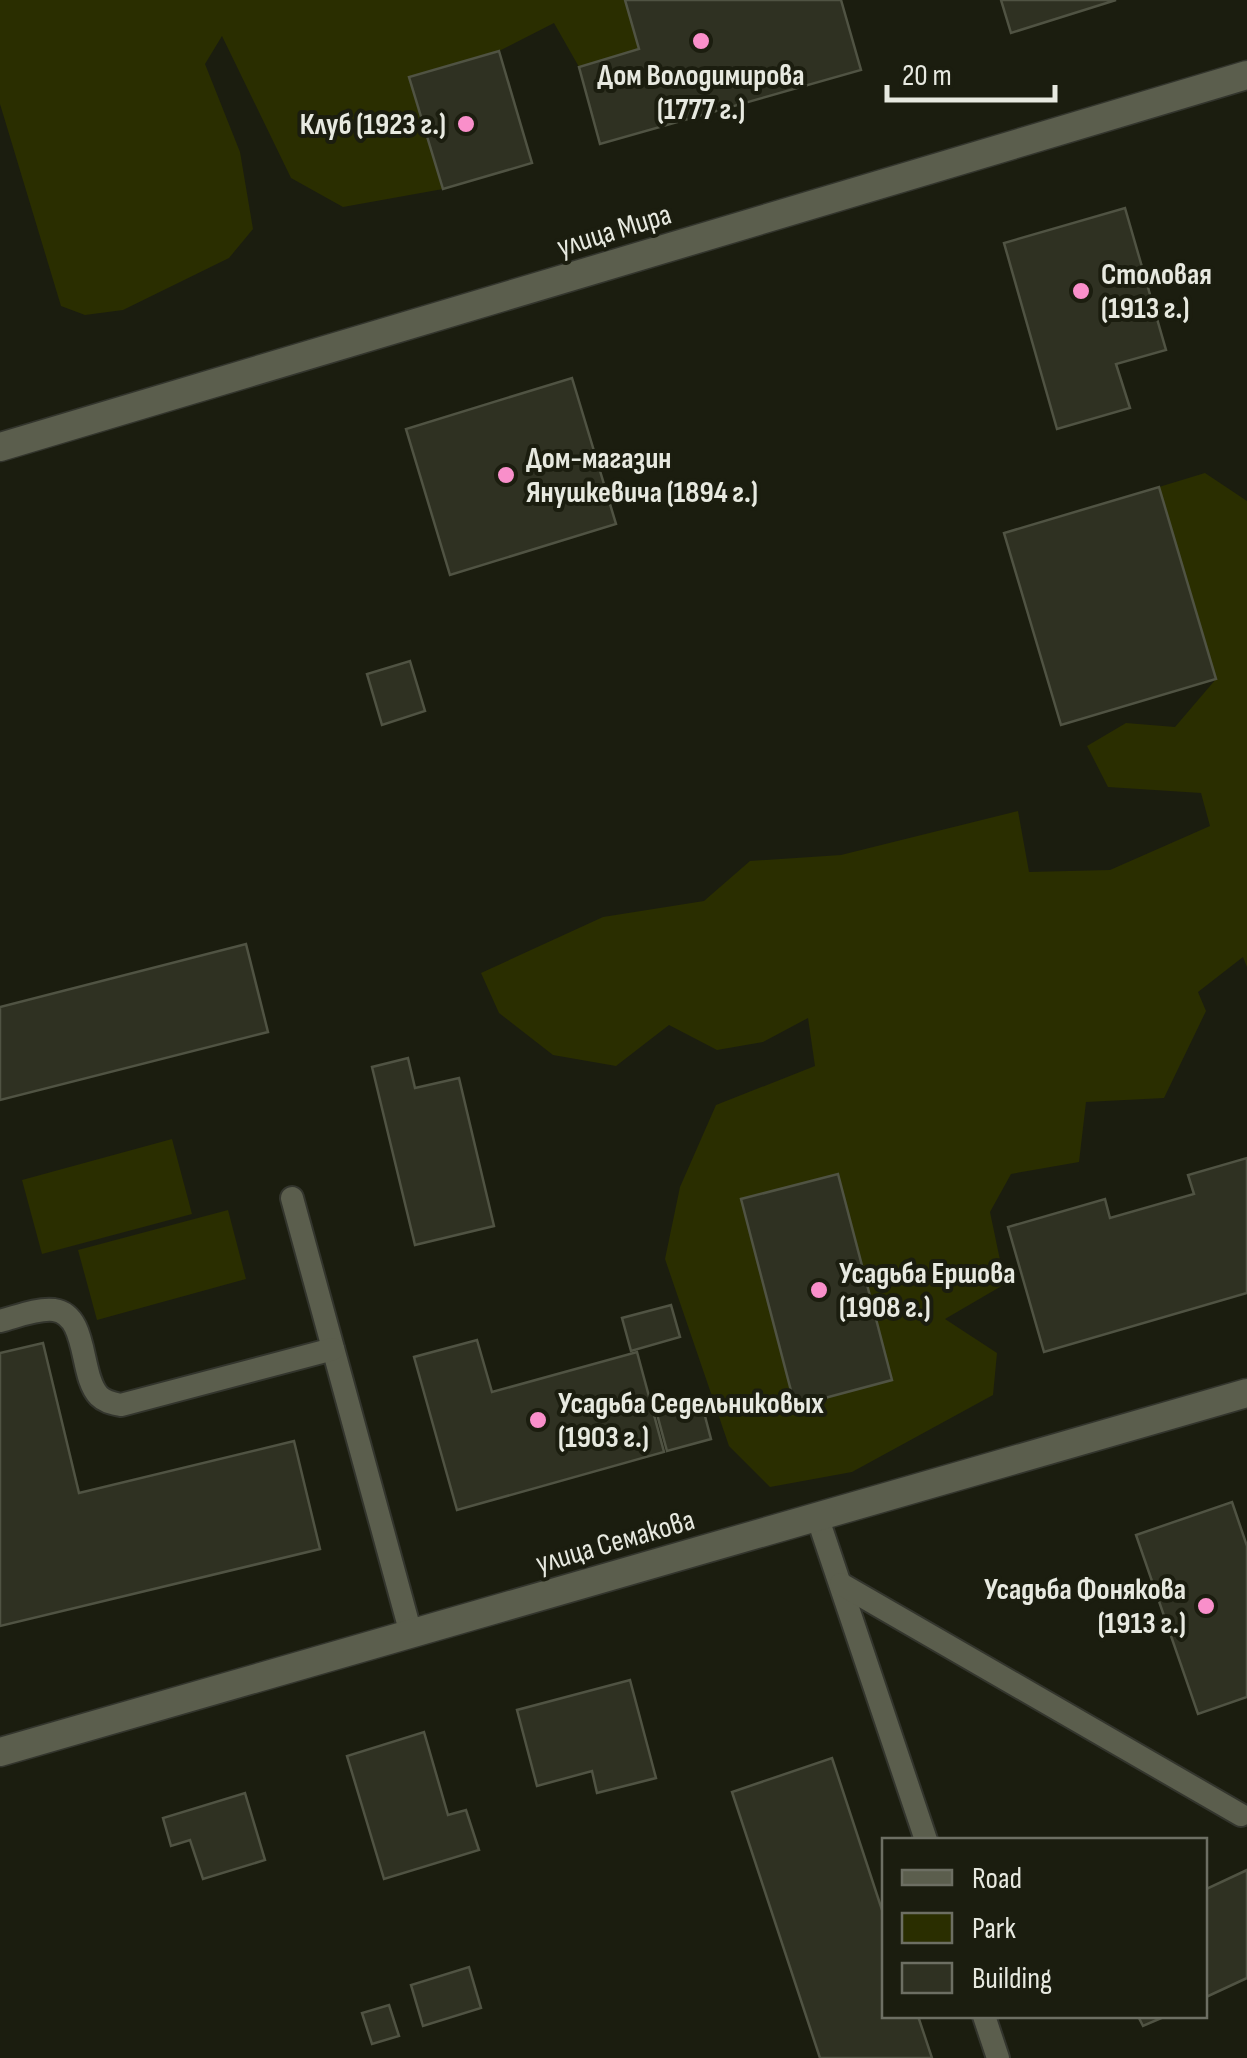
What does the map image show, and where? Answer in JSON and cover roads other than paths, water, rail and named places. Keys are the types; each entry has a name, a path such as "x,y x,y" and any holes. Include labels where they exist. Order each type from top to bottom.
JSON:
{"street":[{"name":"улица Мира","path":"0,448 1247,75"},
{"name":"улица Семакова","path":"0,1752 1247,1393"}],"lane":[{"path":"292,1198 410,1634"},
{"path":"0,1321 59,1310 70,1319 80,1338 96,1394 121,1405 334,1349"},
{"path":"817,1516 925,1838"},
{"path":"840,1584 1241,1815"},
{"path":"985,2018 998,2058"}],"place":[{"name":"Дом Володимирова (1777 г.)","path":"701,41"},
{"name":"Клуб (1923 г.)","path":"466,124"},
{"name":"Столовая (1913 г.)","path":"1081,291"},
{"name":"Дом-магазин Янушкевича (1894 г.)","path":"506,475"},
{"name":"Усадьба Ершова (1908 г.)","path":"819,1290"},
{"name":"Усадьба Седельниковых (1903 г.)","path":"538,1420"},
{"name":"Усадьба Фонякова (1913 г.)","path":"1206,1606"}]}
